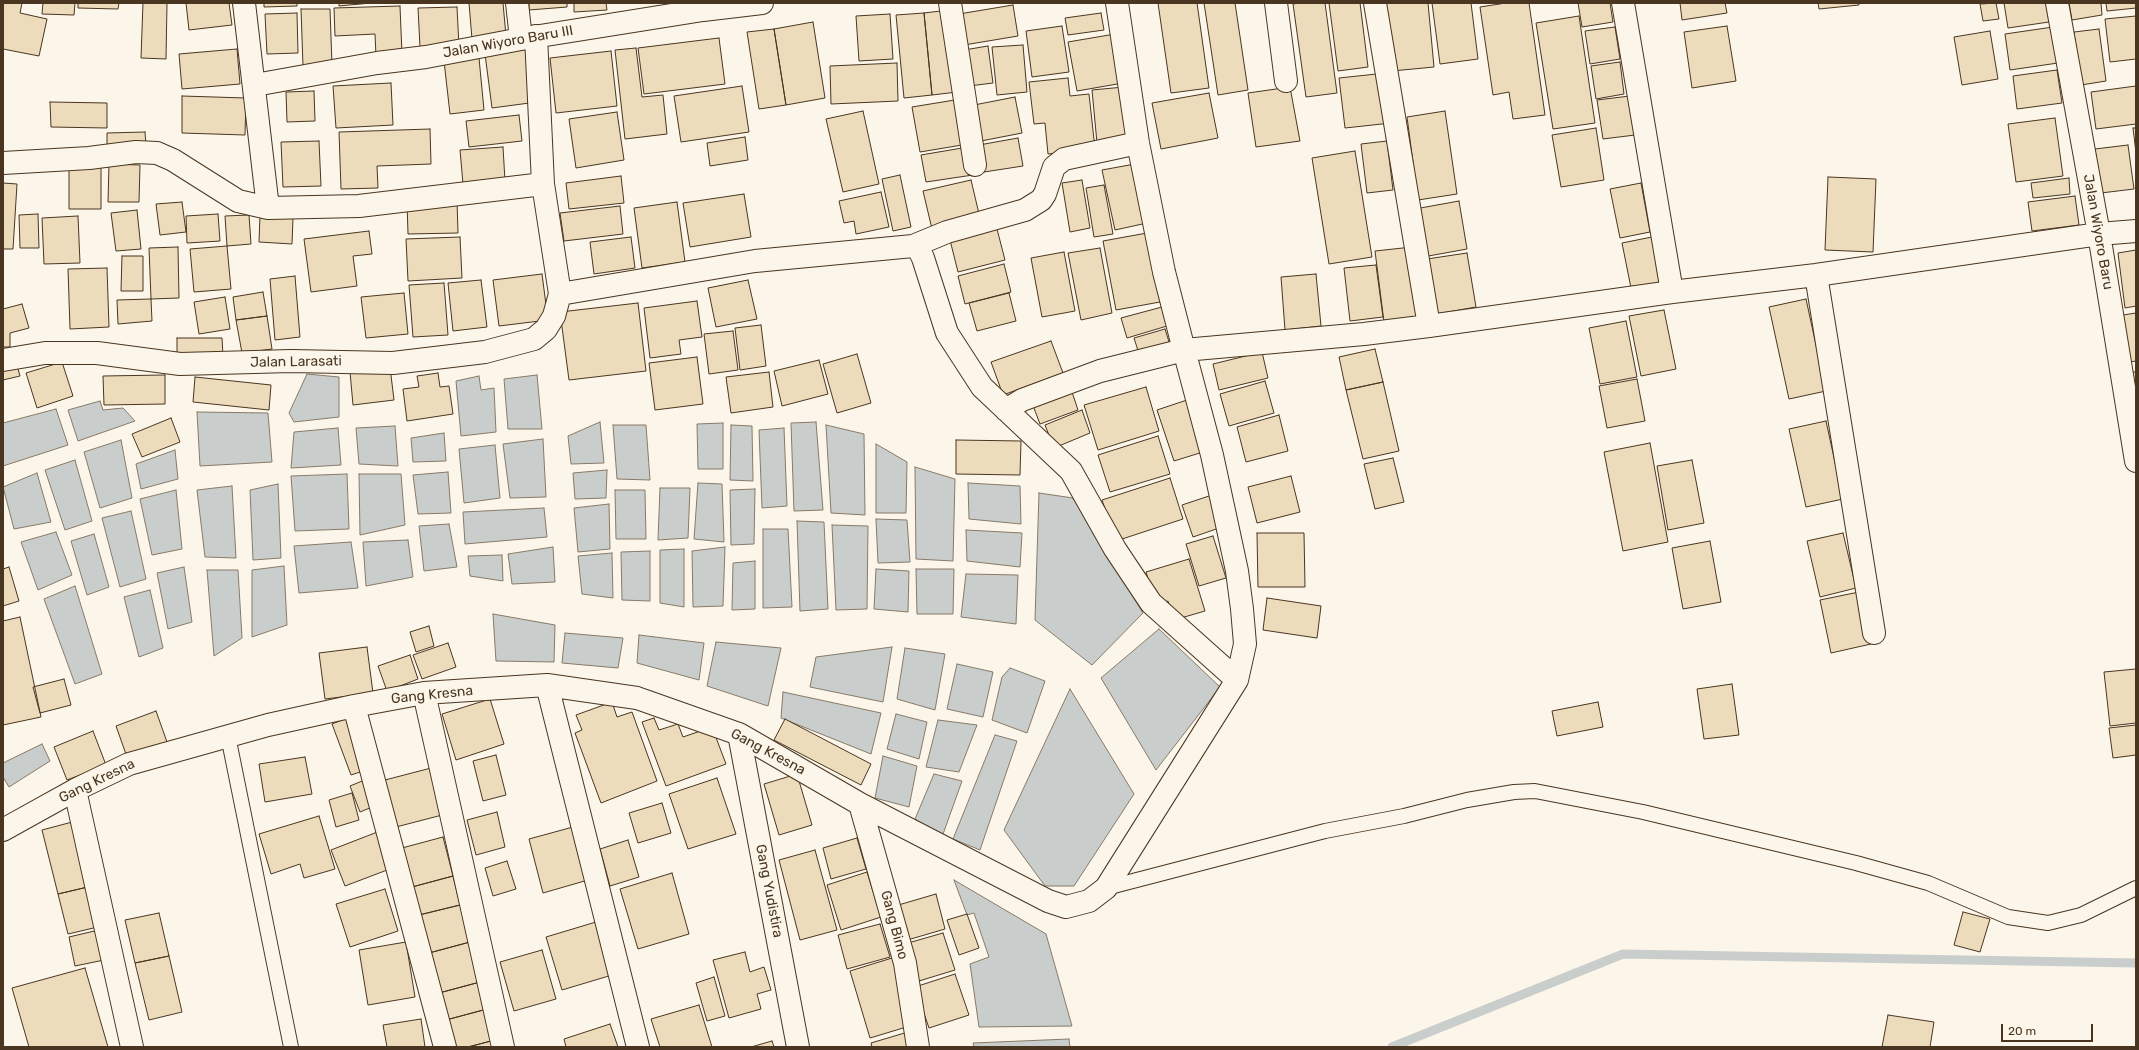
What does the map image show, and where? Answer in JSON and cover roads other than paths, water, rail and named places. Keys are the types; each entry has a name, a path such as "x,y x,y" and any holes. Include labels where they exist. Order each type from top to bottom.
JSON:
{"street":[{"path":"244,3 255,85 268,208"},
{"path":"517,3 528,37 543,184 560,294 755,261 913,246 947,232 1025,210 1041,200 1045,194 1054,167 1064,159 1138,144"},
{"name":"Jalan Wiyoro Baru III","path":"255,85 377,63 426,57 528,37 703,10 762,3"},
{"path":"950,3 975,165"},
{"path":"1098,894 1237,680 1244,644 1242,609 1237,571 1212,455 1164,272 1138,144 1117,3"},
{"path":"1276,3 1286,82"},
{"path":"1375,3 1429,326"},
{"path":"1623,3 1672,292"},
{"name":"Jalan Wiyoro Baru","path":"2058,3 2099,234 2136,461"},
{"path":"3,163 89,158 136,152 157,153 173,160 238,201 268,208 359,206 543,184"},
{"path":"1006,410 1022,400 1100,371 1184,350 1364,334 1429,326 2099,234 2136,231"},
{"path":"913,246 919,250 924,258 947,333 982,387 1071,471 1115,549 1151,603 1237,680"},
{"path":"1816,274 1874,633"},
{"name":"Jalan Larasati","path":"3,360 45,353 97,353 180,364 290,361 393,363 485,352 534,339 546,329 554,316 560,294"},
{"path":"546,685 638,1047"},
{"name":"Gang Kresna","path":"3,830 75,790 129,764 268,724 424,693 546,685 637,698 739,734 860,804 1048,901 1066,907 1098,894"},
{"path":"424,693 503,1047"},
{"path":"354,706 446,1047"},
{"name":"Gang Yudistira","path":"739,734 798,1047"},
{"path":"75,790 132,1047"},
{"name":"Gang Bimo","path":"860,804 905,963 918,1047"}],"lane":[{"path":"228,736 291,1047"},
{"path":"1098,894 1325,831 1404,816 1467,800 1514,792 1535,791 1644,812 1856,863 1928,883 2008,917 2048,923 2081,915 2136,888"}],"waterway":[{"path":"1392,1047 1623,954 2136,963"}]}
